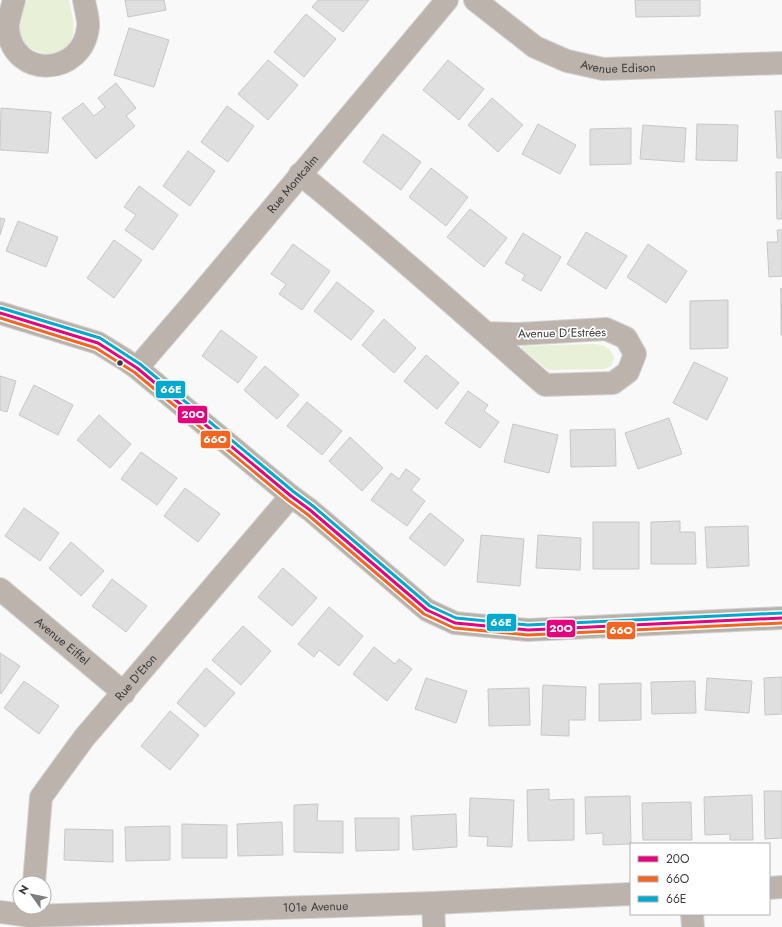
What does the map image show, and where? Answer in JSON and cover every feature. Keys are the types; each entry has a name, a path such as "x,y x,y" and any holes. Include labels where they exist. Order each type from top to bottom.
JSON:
{"street":[{"path":"14,0 7,29 11,42 20,55 33,64 51,66 66,62 77,54 85,41 89,26 84,0"},
{"name":"Rue Montcalm","path":"137,368 447,0"},
{"name":"Avenue Edison","path":"475,0 535,47 567,61 603,69 782,63"},
{"name":"Avenue D'Estrées","path":"300,174 545,385 613,383 628,372 635,354 626,338 606,329 518,334 486,333"},
{"path":"0,313 98,343 137,368 291,496 310,510 427,610 455,623 528,630 782,618"},
{"name":"Rue D'Eton","path":"35,875 41,797 84,738 291,496"},
{"name":"Avenue Eiffel","path":"0,589 124,693"},
{"path":"770,888 782,887"},
{"name":"101e Avenue","path":"52,912 433,903 630,894"},
{"path":"433,903 434,927"},
{"name":"101e Avenue","path":"0,912 12,912"},
{"path":"692,915 693,927"}],"green space":[{"path":"25,0 69,0 74,26 70,43 64,49 56,52 39,52 24,42 20,33 19,25"},
{"path":"595,344 605,346 611,352 614,358 611,366 604,369 548,370 521,348 523,346"}],"building":[{"path":"125,0 164,0 166,10 128,17"},
{"path":"318,0 369,0 343,32 312,7"},
{"path":"635,0 700,0 700,16 636,17"},
{"path":"306,14 336,39 304,77 274,52"},
{"path":"129,28 169,40 154,87 114,75"},
{"path":"268,60 298,85 268,120 238,94"},
{"path":"448,60 484,89 459,120 423,90"},
{"path":"116,83 136,108 126,116 135,126 96,159 62,118 83,103 94,116 105,107 98,98"},
{"path":"492,98 523,125 498,152 468,125"},
{"path":"227,106 254,126 228,162 201,142"},
{"path":"1,108 51,112 48,153 0,150"},
{"path":"775,111 782,111 782,158 777,158"},
{"path":"538,124 576,145 560,174 522,154"},
{"path":"697,124 738,125 737,161 696,160"},
{"path":"643,125 686,128 684,162 640,159"},
{"path":"631,128 631,164 590,165 590,129"},
{"path":"383,134 421,162 401,190 363,162"},
{"path":"188,151 215,171 190,206 163,186"},
{"path":"431,168 468,197 446,226 409,197"},
{"path":"776,172 782,172 782,219 777,219"},
{"path":"139,186 178,215 153,250 125,230 136,215 124,207"},
{"path":"470,209 507,238 484,267 447,237"},
{"path":"0,218 5,219 0,235"},
{"path":"18,221 58,237 46,267 6,251"},
{"path":"777,230 782,230 782,276 769,277 767,242 778,242"},
{"path":"586,232 627,256 606,289 567,264"},
{"path":"523,233 561,257 541,291 522,280 525,275 505,263"},
{"path":"114,240 142,260 114,298 87,278"},
{"path":"293,244 330,271 302,310 279,294 286,284 271,274"},
{"path":"648,244 687,271 666,303 627,277"},
{"path":"337,282 374,311 351,340 314,311"},
{"path":"781,288 782,335 781,335"},
{"path":"728,300 728,348 690,349 690,301"},
{"path":"384,319 416,348 394,373 362,345"},
{"path":"221,330 257,357 238,383 202,356"},
{"path":"426,355 459,383 437,409 404,381"},
{"path":"694,362 728,378 707,420 673,403"},
{"path":"265,366 299,395 277,419 244,390"},
{"path":"0,376 16,381 7,412 0,410"},
{"path":"34,385 73,405 58,435 19,415"},
{"path":"468,391 488,405 484,411 499,422 480,448 445,423"},
{"path":"307,402 342,431 322,455 287,426"},
{"path":"99,415 131,444 110,468 77,440"},
{"path":"669,418 682,454 638,469 625,433"},
{"path":"513,424 558,435 549,473 504,462"},
{"path":"615,429 616,466 571,467 570,430"},
{"path":"350,437 383,468 362,491 329,461"},
{"path":"141,452 177,478 157,505 121,479"},
{"path":"406,469 420,479 411,490 425,501 407,526 371,500 391,473 399,479"},
{"path":"185,488 220,514 198,542 164,516"},
{"path":"24,508 59,533 40,561 5,536"},
{"path":"430,513 464,540 445,566 409,538"},
{"path":"680,521 680,532 695,532 696,564 651,564 651,522"},
{"path":"593,522 639,522 639,569 593,569"},
{"path":"748,526 749,566 707,568 705,527"},
{"path":"481,535 524,539 520,586 477,582"},
{"path":"538,535 581,538 580,570 536,568"},
{"path":"71,542 104,571 81,596 49,568"},
{"path":"283,568 317,598 292,626 258,597"},
{"path":"112,579 147,606 126,632 92,606"},
{"path":"329,607 363,636 339,666 319,650 314,657 298,644"},
{"path":"243,626 271,651 241,685 212,660"},
{"path":"374,647 395,664 399,659 412,669 387,701 353,674"},
{"path":"0,653 20,666 1,694 0,693"},
{"path":"206,668 235,693 205,727 177,703"},
{"path":"782,677 782,714 765,715 764,678"},
{"path":"426,678 467,691 456,723 415,709"},
{"path":"707,678 752,681 749,713 705,710"},
{"path":"24,681 59,706 39,734 4,708"},
{"path":"695,681 696,713 652,714 651,682"},
{"path":"641,683 641,720 599,721 599,684"},
{"path":"543,685 586,687 585,720 569,720 569,736 541,735"},
{"path":"529,688 530,725 489,726 488,689"},
{"path":"170,711 199,735 170,770 141,746"},
{"path":"549,789 549,800 574,799 574,840 528,841 527,790"},
{"path":"764,791 782,791 782,838 765,839"},
{"path":"752,795 753,840 730,840 730,834 705,835 704,797"},
{"path":"630,796 630,844 603,845 603,833 586,834 585,797"},
{"path":"470,798 514,800 512,847 487,846 488,837 469,836"},
{"path":"691,802 692,840 643,840 642,803"},
{"path":"318,804 317,821 343,821 343,853 294,852 294,805"},
{"path":"456,814 457,847 413,850 411,816"},
{"path":"355,818 399,818 399,850 356,851"},
{"path":"282,822 283,855 238,856 237,824"},
{"path":"182,824 227,825 227,858 182,858"},
{"path":"170,826 170,860 126,861 125,827"},
{"path":"65,829 113,830 113,862 64,860"}],"transit line":[{"name":"66E","path":"1,308 100,338 140,364 294,492 313,506 430,606 456,618 528,625 782,613"},
{"name":"20O","path":"0,313 98,343 137,368 291,496 310,510 427,610 455,623 528,630 782,618"},
{"name":"66O","path":"0,318 96,348 134,372 288,500 307,514 424,614 454,628 528,635 782,623"}]}
